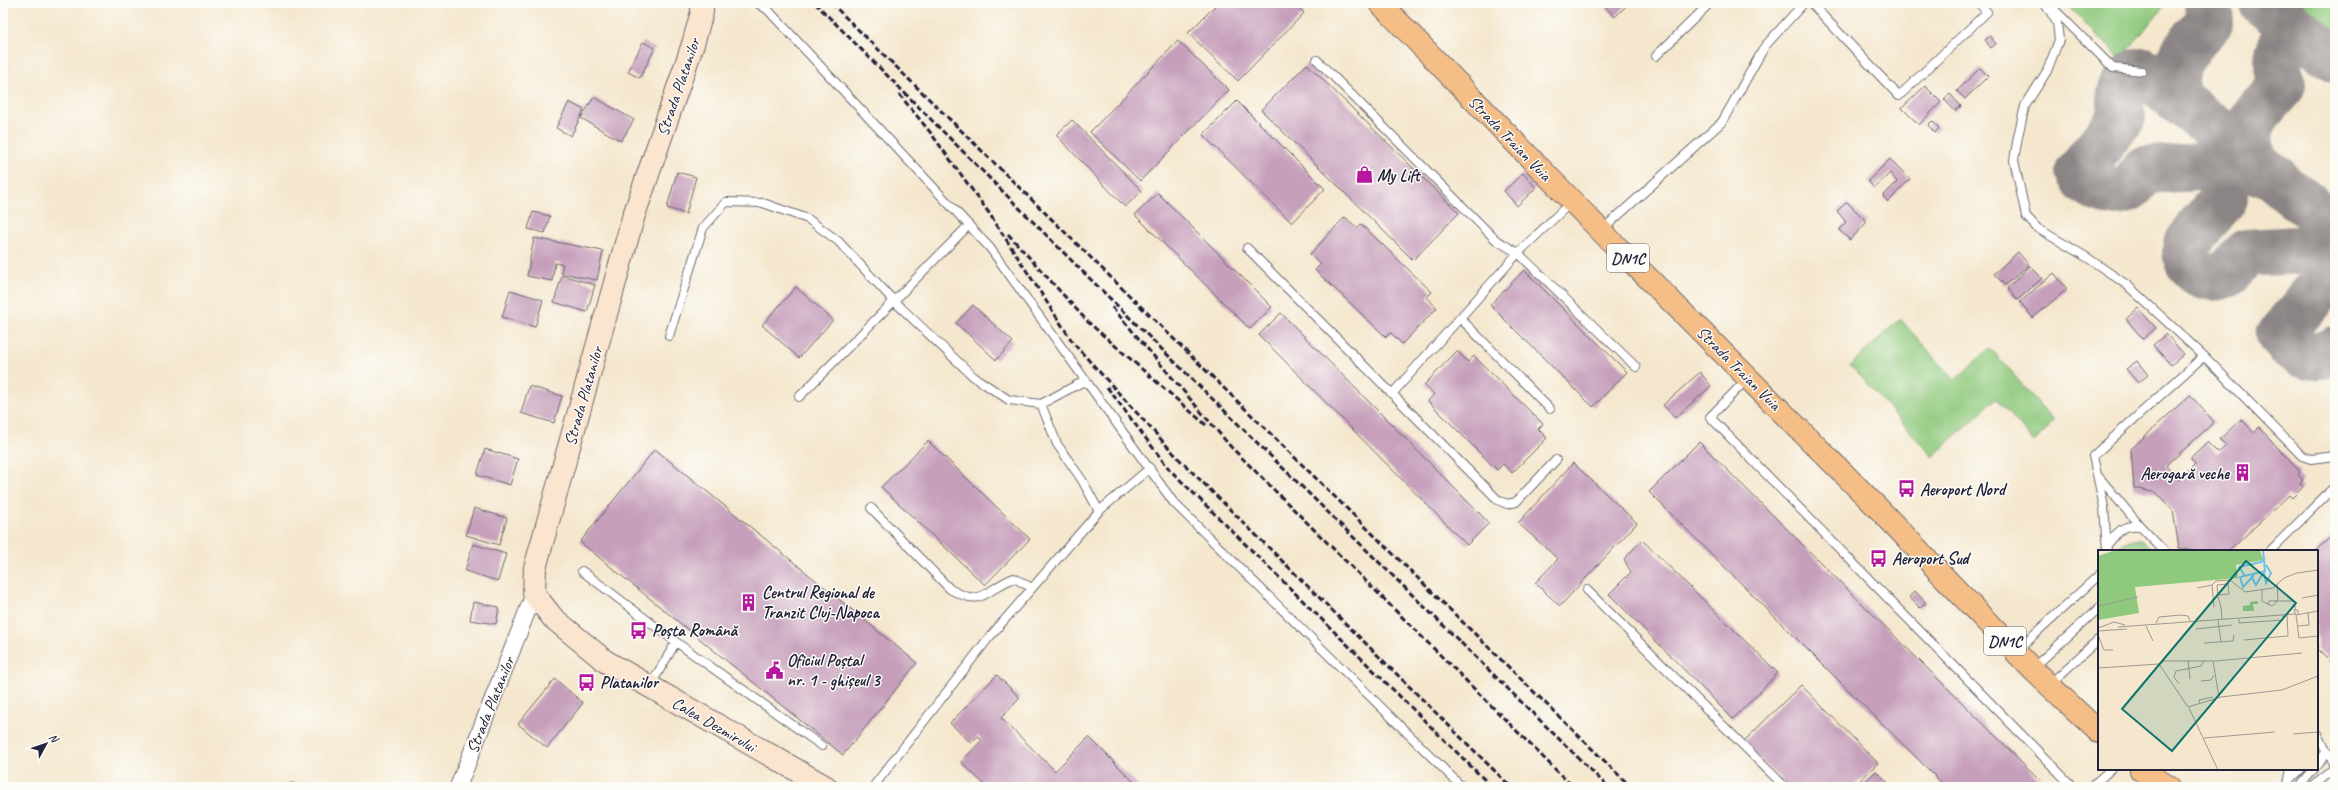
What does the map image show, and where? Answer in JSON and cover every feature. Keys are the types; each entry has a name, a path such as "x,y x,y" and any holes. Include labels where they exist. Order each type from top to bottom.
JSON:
{"main road":[{"name":"Strada Platanilor","path":"534,594 535,568 633,218 693,44 702,12 702,3"},
{"name":"Strada Traian Vuia","path":"1380,3 1572,202 1749,377 2032,669 2098,731"},
{"name":"Calea Dezmirului","path":"534,594 553,618 605,661 826,787"},
{"path":"2141,770 2155,787"},
{"path":"2141,770 2169,787"}],"street":[{"name":"Strada Platanilor","path":"458,787 534,594"}],"lane":[{"path":"757,3 768,10 990,248 1174,503 1462,787"},
{"path":"1656,56 1710,3"},
{"path":"1601,231 1722,122 1765,46 1804,3"},
{"path":"1811,3 1899,96 1988,12 1979,3"},
{"path":"2046,3 2113,68 2142,71"},
{"path":"2046,3 2057,23 2059,40 2047,71 2025,106 2014,160 2026,216 2037,228 2088,258 2127,285 2204,356 2302,456 2311,459 2335,456"},
{"path":"1317,60 1496,240 1518,253 1636,367"},
{"path":"669,336 703,228 726,202 763,203 808,219 838,241 894,301 974,377 1009,400 1041,404 1086,380"},
{"path":"1392,394 1518,253 1572,202"},
{"path":"799,397 968,225"},
{"path":"1248,248 1498,500 1507,504 1516,502 1556,460"},
{"path":"1460,318 1550,409"},
{"path":"2107,548 2104,507 2093,456 2204,356"},
{"path":"1749,377 1710,417 2073,787"},
{"path":"1041,404 1057,444 1082,480 1099,512"},
{"path":"873,787 987,640 1032,588 1099,512 1150,468"},
{"path":"2097,475 2140,526 2163,550"},
{"path":"2271,550 2335,486"},
{"path":"871,508 950,589 964,598 977,599 1014,578 1032,588"},
{"path":"2107,548 2118,531 2129,524 2140,526"},
{"path":"582,571 676,642 822,746"},
{"path":"2015,651 2098,576"},
{"path":"1587,590 1785,787"},
{"path":"2032,669 2098,609"},
{"path":"2049,685 2098,640"},
{"path":"650,687 676,642"},
{"path":"2313,787 2335,767 2318,739"},
{"path":"2318,764 2326,752"},
{"path":"2091,787 2110,770"},
{"path":"2288,785 2291,770"},
{"path":"2288,785 2300,770"},
{"path":"2298,787 2313,770"}],"green space":[{"path":"2065,3 2166,3 2121,59"},
{"path":"2301,3 2335,3 2335,30"},
{"path":"1900,319 1955,380 1990,348 2054,421 2034,442 1996,398 1933,457 1850,365"},
{"path":"2130,540 2142,540 2151,550 2116,550 2119,544"}],"building":[{"path":"1218,3 1294,3 1304,13 1238,81 1188,33"},
{"path":"1602,3 1629,3 1615,17"},
{"path":"1990,36 1996,44 1991,48 1985,40"},
{"path":"1178,41 1229,90 1140,181 1090,132"},
{"path":"643,42 655,48 640,78 628,72"},
{"path":"1307,64 1459,213 1413,260 1261,110"},
{"path":"1980,68 1988,76 1965,99 1957,91"},
{"path":"1925,86 1941,102 1919,125 1902,108"},
{"path":"1950,94 1961,106 1955,111 1944,99"},
{"path":"594,97 634,120 621,141 581,118"},
{"path":"1237,101 1325,189 1292,223 1203,135"},
{"path":"569,102 584,110 571,136 556,128"},
{"path":"1072,120 1142,191 1125,207 1056,135"},
{"path":"1932,121 1939,128 1935,133 1928,125"},
{"path":"1890,159 1910,179 1888,202 1883,196 1897,182 1890,173 1874,188 1868,181"},
{"path":"677,172 696,177 686,214 667,208"},
{"path":"1523,173 1536,188 1517,206 1504,191"},
{"path":"1158,193 1272,307 1250,329 1135,215"},
{"path":"1847,202 1867,222 1850,240 1839,230 1846,222 1837,211"},
{"path":"533,212 550,216 545,233 528,229"},
{"path":"1345,217 1357,228 1361,224 1432,292 1427,297 1437,308 1402,344 1391,333 1386,337 1315,270 1321,264 1310,254"},
{"path":"534,238 603,251 597,280 561,273 563,264 555,263 552,281 527,276"},
{"path":"2018,252 2029,265 2005,285 1994,274"},
{"path":"2030,266 2042,278 2018,300 2007,288"},
{"path":"1524,270 1627,372 1593,407 1490,305"},
{"path":"2054,273 2067,289 2033,318 2020,302"},
{"path":"562,275 595,285 587,312 554,302"},
{"path":"796,287 833,320 799,358 762,325"},
{"path":"510,290 543,300 535,327 502,317"},
{"path":"973,305 1013,342 996,360 956,323"},
{"path":"2138,308 2156,328 2143,339 2126,319"},
{"path":"1281,313 1489,523 1467,545 1259,335"},
{"path":"2166,334 2184,354 2171,365 2153,345"},
{"path":"1457,351 1468,362 1474,356 1543,424 1538,429 1547,438 1512,473 1503,464 1497,470 1428,401 1434,394 1424,385"},
{"path":"2137,361 2148,375 2138,383 2126,369"},
{"path":"1700,372 1711,386 1675,418 1663,405"},
{"path":"529,386 562,396 554,423 521,413"},
{"name":"Aerogară veche","path":"2190,395 2214,422 2166,466 2179,480 2195,464 2190,458 2207,442 2218,453 2226,446 2220,439 2241,419 2254,432 2259,427 2300,472 2298,475 2303,480 2300,483 2303,487 2292,498 2289,495 2230,550 2188,550 2179,548 2173,511 2157,493 2134,488 2131,449"},
{"path":"928,441 1030,539 985,585 881,487"},
{"path":"1699,442 2047,787 1946,787 1649,492"},
{"path":"485,449 518,459 510,485 477,475"},
{"name":"Centrul Regional de Tranzit Cluj-Napoca","path":"655,449 917,663 843,755 580,542"},
{"path":"1573,463 1637,523 1560,606 1535,583 1558,559 1518,523"},
{"path":"474,508 507,518 499,545 466,535"},
{"path":"2335,533 2335,666 2318,649 2318,550 2316,550"},
{"path":"1642,540 1778,673 1733,719 1609,594 1631,572 1624,559"},
{"path":"473,544 506,554 498,581 465,571"},
{"path":"1915,591 1926,603 1920,608 1909,597"},
{"path":"473,602 499,607 496,624 470,620"},
{"path":"997,675 1020,698 1001,718 1055,771 1089,737 1139,787 987,787 961,762 982,740 978,736 971,743 950,723"},
{"path":"555,679 583,703 547,748 518,724"},
{"path":"1801,685 1878,763 1853,787 1787,787 1743,742"},
{"path":"1876,771 1892,787 1860,787"},
{"path":"290,783 312,786 312,787 290,787"}],"taxiway":[{"path":"2182,103 2175,79 2177,68 2186,49 2210,21 2208,3"},
{"path":"2263,3 2335,59"},
{"path":"2256,163 2250,150 2248,139 2250,129 2253,120 2259,111 2283,84 2278,68 2279,54 2285,40 2296,28"},
{"path":"2272,176 2238,165 2145,170 2130,187 2116,192 2094,187 2079,172 2122,117 2120,103 2122,90 2125,83 2129,78 2142,71 2231,142 2335,227"},
{"path":"2242,151 2231,160 2225,171 2223,177 2224,198 2188,242 2186,251 2187,259 2191,266 2203,275 2211,277 2219,276 2230,271 2246,253 2335,248"},
{"path":"2335,269 2280,335 2286,342 2304,355 2319,356 2335,350"}],"railway":[{"path":"815,3 1077,266 1608,787"},
{"path":"831,3 1631,787"},
{"path":"899,94 930,132 989,213 1074,344 1178,458 1511,787"},
{"path":"1008,234 1088,322 1206,425"},
{"path":"1112,307 1231,447 1573,787"},
{"path":"1107,387 1169,469 1492,787"}],"place":[{"name":"My Lift","path":"1364,175"},
{"name":"Aerogară veche","path":"2242,473"},
{"name":"Aeroport Nord","path":"1907,489"},
{"name":"Aeroport Sud","path":"1879,558"},
{"name":"Centrul Regional de Tranzit Cluj-Napoca","path":"749,602"},
{"name":"Poșta Română","path":"639,630"},
{"name":"Oficiul Poștal nr. 1 - ghișeul 3","path":"774,670"},
{"name":"Platanilor","path":"587,682"}]}
